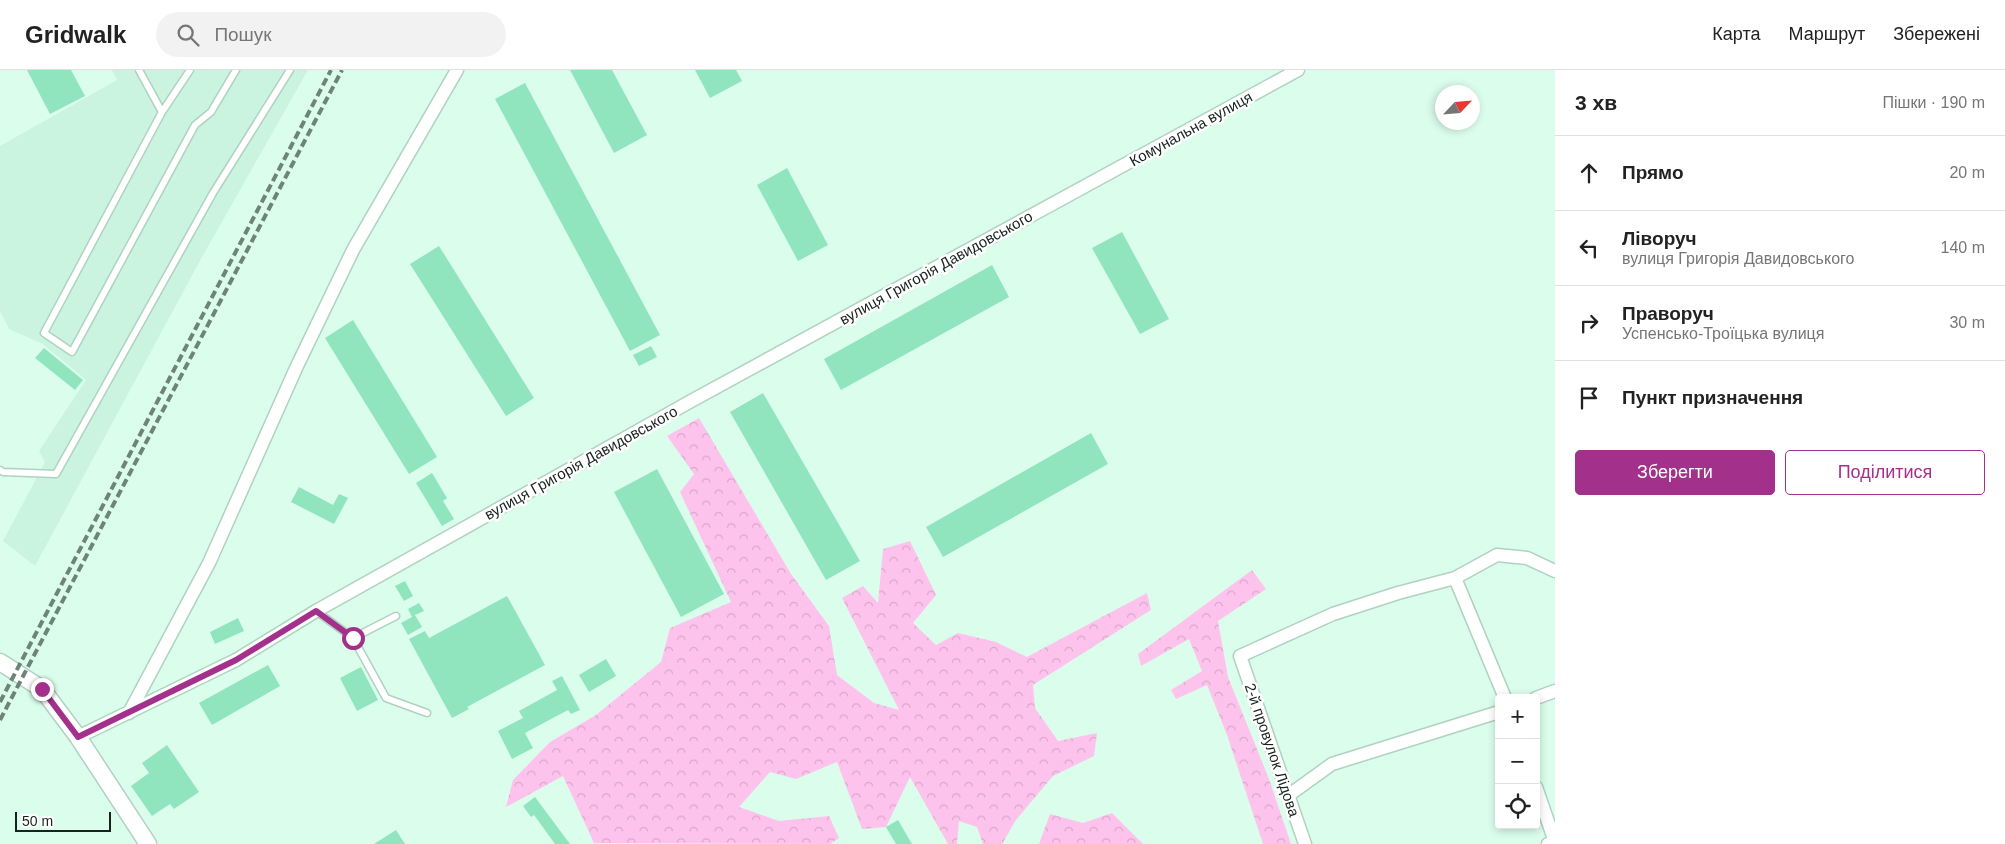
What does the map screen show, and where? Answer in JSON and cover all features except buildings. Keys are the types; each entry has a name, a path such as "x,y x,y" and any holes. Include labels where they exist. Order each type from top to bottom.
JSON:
{"main road":[{"path":"0,662 42,689 78,737 148,844"}],"street":[{"path":"128,713 209,563 297,366 353,250 457,70"},
{"name":"Комунальна вулиця","path":"1084,187 1298,70"},
{"name":"вулиця Григорія Давидовського","path":"78,737 236,660 316,611 694,400 1084,187"},
{"path":"1503,694 1455,578 1497,555 1527,558 1555,571"},
{"name":"2-й провулок Лідова","path":"1305,844 1240,656 1333,614 1398,593 1455,578"},
{"path":"1540,697 1555,691"},
{"path":"1288,795 1332,764 1495,713"},
{"path":"1540,799 1555,842 1548,844"}],"lane":[{"path":"139,70 162,112"},
{"path":"190,70 162,112 44,333 72,352 195,125 211,112 236,70"},
{"path":"0,470 3,472 56,474 213,193 290,70"},
{"path":"316,611 353,638 386,698 427,713"},
{"path":"353,638 396,616"}],"shaded area":[{"path":"112,70 308,70 202,257 35,566 3,541 45,462 39,451 86,380 43,344 9,329 0,311 0,146 117,80"}],"green space":[{"path":"699,418 791,574 829,626 837,675 874,703 899,710 842,598 863,586 878,603 883,549 910,541 936,595 913,623 936,645 958,633 996,642 1027,657 1147,593 1151,610 1033,685 1035,708 1058,741 1097,733 1094,756 1053,776 1016,820 1002,844 983,844 977,827 959,821 957,844 948,844 910,777 886,827 862,829 837,762 796,779 770,772 739,807 779,821 829,816 839,838 830,844 594,843 563,776 506,807 513,780 550,742 596,715 661,662 670,628 731,602 680,492 694,474 667,436"},
{"path":"1252,570 1266,589 1218,621 1228,677 1269,779 1291,844 1263,844 1227,735 1207,685 1176,699 1171,690 1202,671 1189,639 1141,666 1138,654"},
{"path":"1112,813 1143,844 1039,844 1050,814 1083,823"}],"railway":[{"path":"0,702 331,70"},
{"path":"0,720 342,70"}],"route":[{"path":"42,689 78,737 236,660 316,611 353,638"}]}
